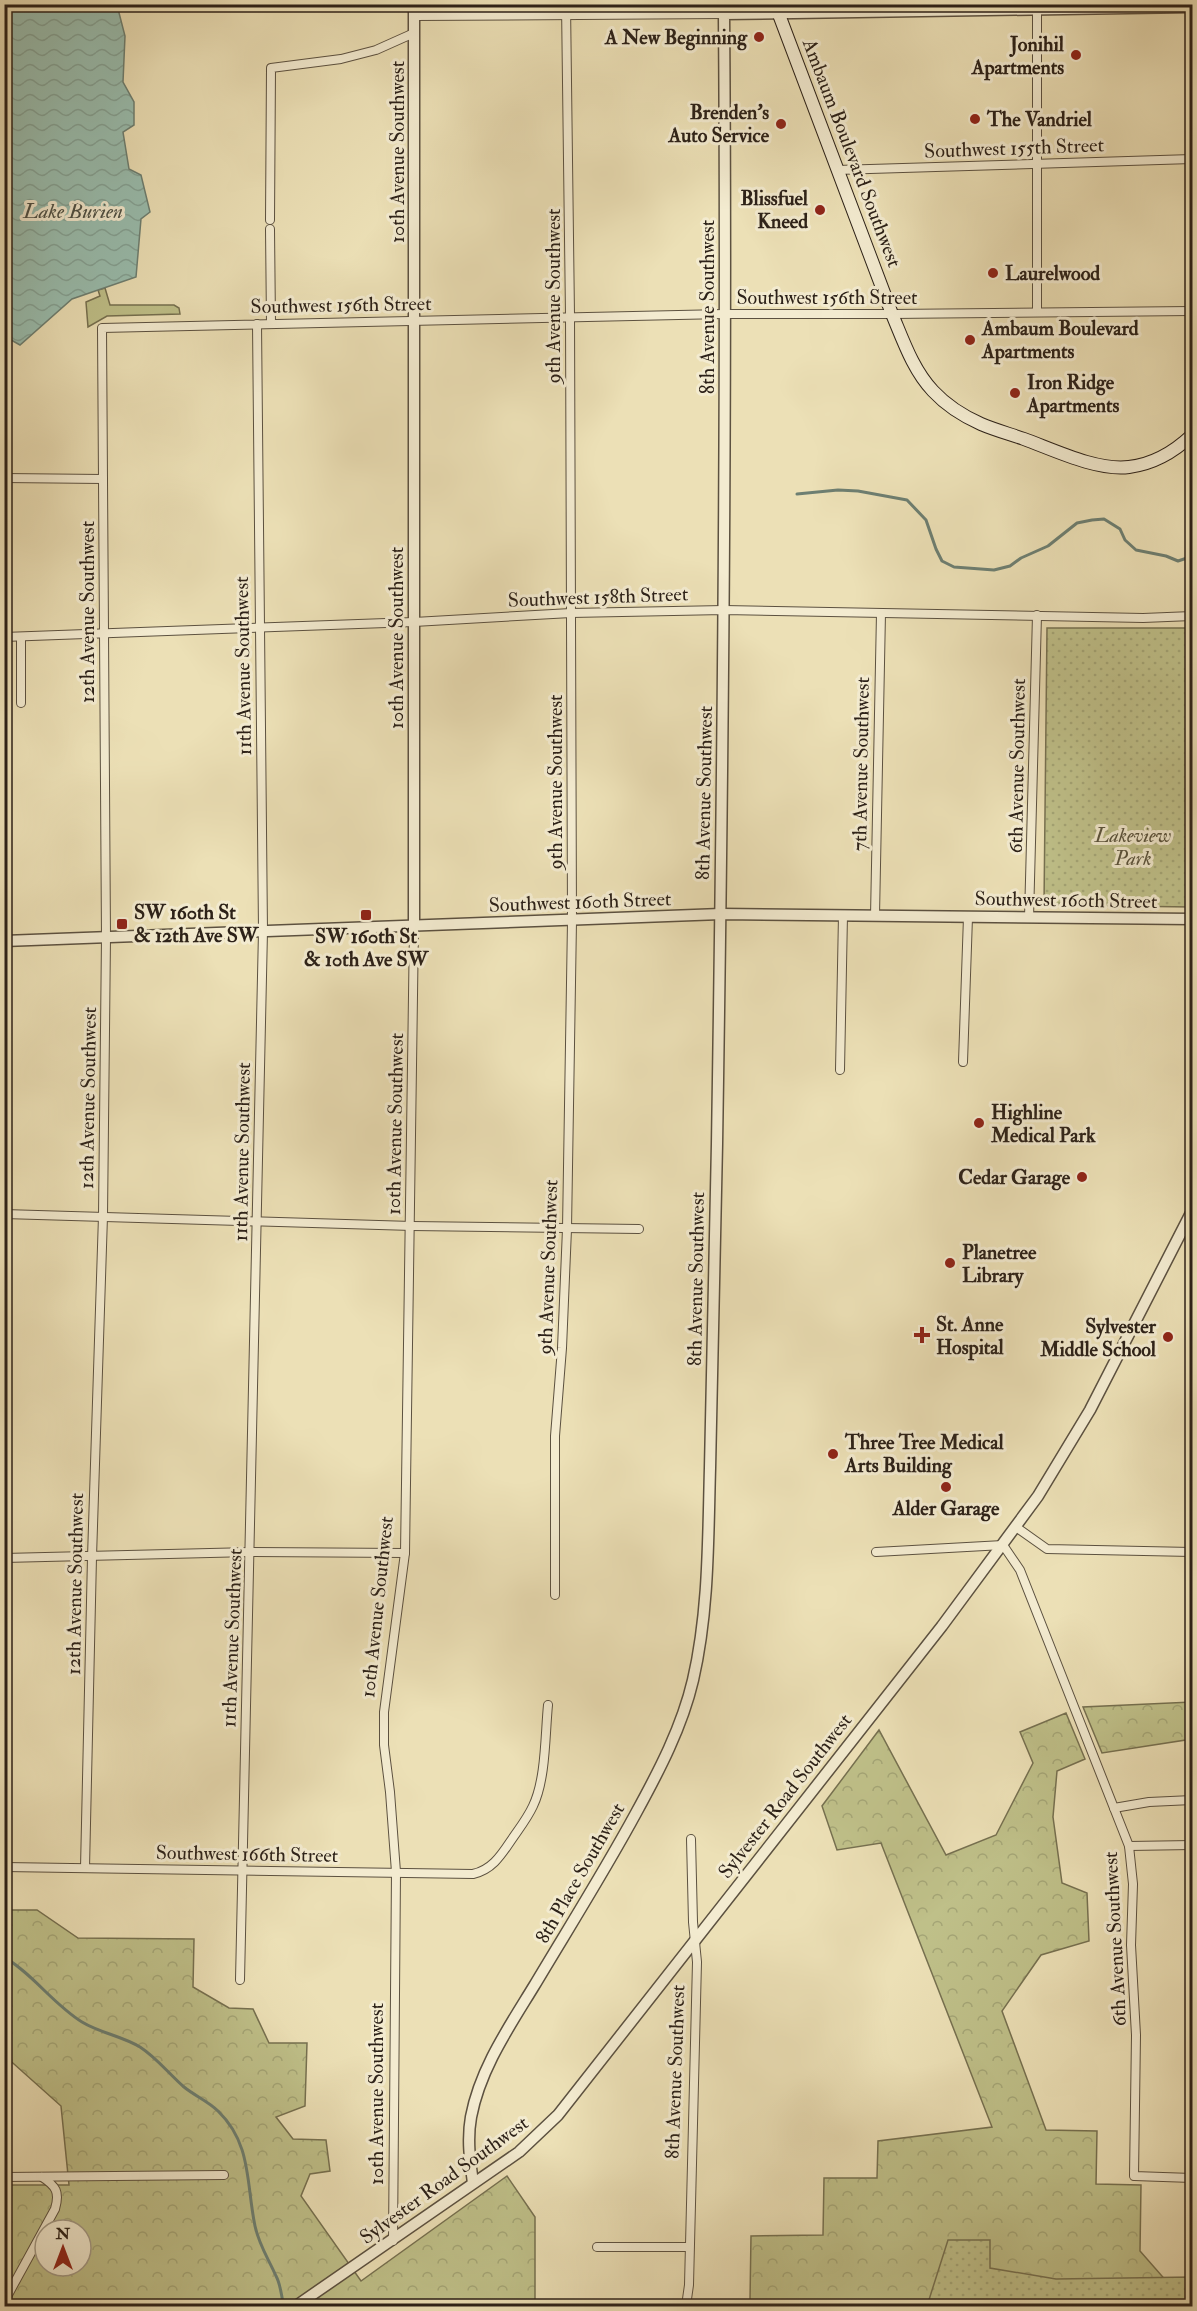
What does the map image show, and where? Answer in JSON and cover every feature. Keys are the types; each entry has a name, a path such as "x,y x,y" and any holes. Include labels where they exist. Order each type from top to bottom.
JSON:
{"main road":[{"name":"Ambaum Boulevard Southwest","path":"777,9 892,314 913,363 932,390 955,410 982,424 1073,457 1109,467 1146,464 1166,456 1192,435"}],"street":[{"name":"10th Avenue Southwest","path":"393,2241 396,1872 384,1745 384,1712 405,1553 411,1226 416,320 414,4"},
{"name":"9th Avenue Southwest","path":"555,1595 555,1436 562,1348 567,1229 572,921 567,4"},
{"path":"414,16 723,14 777,9 1192,6"},
{"path":"1037,7 1037,311"},
{"name":"8th Avenue Southwest","path":"707,1573 721,914 723,14"},
{"path":"271,324 271,68 341,59 376,50 414,33"},
{"name":"Southwest 155th Street","path":"837,170 1192,159"},
{"name":"Southwest 156th Street","path":"102,328 570,316 1192,311"},
{"name":"11th Avenue Southwest","path":"240,1980 263,931 257,324"},
{"name":"12th Avenue Southwest","path":"85,1869 103,1216 106,937 102,328"},
{"path":"4,478 103,478"},
{"name":"Southwest 158th Street","path":"4,637 414,622 571,613 723,610 1143,618 1192,616"},
{"name":"7th Avenue Southwest","path":"875,916 880,613"},
{"name":"6th Avenue Southwest","path":"1029,918 1037,615"},
{"path":"21,637 21,703"},
{"path":"1192,661 1192,696"},
{"name":"Southwest 160th Street","path":"4,941 721,914 1192,919"},
{"path":"840,1070 843,915"},
{"path":"963,1062 968,917"},
{"name":"Sylvester Road Southwest","path":"296,2307 519,2152 558,2115 696,1942 1004,1545 1038,1496 1090,1410 1192,1211"},
{"path":"4,1214 411,1226 639,1229"},
{"path":"1016,1527 1047,1549 1192,1552"},
{"path":"876,1552 1004,1545"},
{"name":"6th Avenue Southwest","path":"1004,1545 1020,1570 1129,1846 1133,1884 1131,1945 1136,2035 1134,2176 1192,2178"},
{"path":"4,1558 251,1552 405,1553"},
{"name":"8th Place Southwest","path":"473,2183 468,2138 475,2100 483,2077 507,2032 617,1848 653,1782 678,1727 695,1673 707,1573"},
{"name":"Southwest 166th Street","path":"4,1866 473,1874 488,1868 504,1850 532,1807 537,1795 548,1705"},
{"path":"1114,1808 1149,1802 1192,1800"},
{"name":"8th Avenue Southwest","path":"686,2307 689,2285 697,1962 693,1922 691,1839"},
{"path":"1129,1846 1192,1845"},
{"path":"4,2177 224,2175"},
{"path":"4,2302 55,2209 58,2194 56,2189 41,2177"},
{"path":"597,2247 689,2247"}],"green space":[{"path":"105,288 110,305 174,305 179,308 180,314 107,316 88,327 86,302 100,296 98,290"},
{"name":"Lakeview Park","path":"1047,628 1191,628 1192,907 1044,905"},
{"path":"1192,1702 1192,1739 1102,1753 1083,1707"},
{"path":"1066,1713 1085,1759 1057,1771 1053,1817 1062,1883 1087,1893 1089,1941 1041,1955 1002,2011 1046,2130 1097,2131 1096,2184 1141,2185 1140,2251 1168,2283 1192,2275 1192,2306 5,2306 5,2185 69,2185 61,2106 5,2056 5,1910 37,1910 78,1938 194,1939 193,1987 229,2008 253,2009 269,2043 307,2043 305,2106 276,2117 293,2139 326,2140 330,2171 310,2174 301,2196 361,2281 507,2176 535,2217 535,2302 750,2300 751,2236 823,2235 824,2178 877,2178 878,2141 992,2127 881,1843 837,1850 822,1806 879,1730 946,1855 996,1835 1033,1763 1020,1732"},
{"path":"948,2240 990,2240 990,2268 1056,2279 1192,2277 1192,2306 927,2306"}],"water":[{"name":"Lake Burien","path":"4,5 117,5 125,36 123,82 134,102 134,125 123,132 129,169 141,175 150,212 141,219 136,277 72,299 20,345 4,336"}],"waterway":[{"path":"797,494 838,490 858,491 907,500 926,520 942,561 954,567 994,570 1010,566 1021,558 1048,546 1077,523 1104,519 1120,529 1125,540 1136,550 1178,561 1187,558 1192,550"},
{"path":"4,1957 82,2022 133,2043 146,2051 184,2087 214,2107 229,2124 237,2137 246,2165 257,2233 278,2279 284,2306"}],"place":[{"name":"A New Beginning","path":"759,37"},
{"name":"Jonihil Apartments","path":"1076,55"},
{"name":"The Vandriel","path":"975,119"},
{"name":"Brenden's Auto Service","path":"781,124"},
{"name":"Blissfuel Kneed","path":"820,210"},
{"name":"Laurelwood","path":"993,273"},
{"name":"Ambaum Boulevard Apartments","path":"970,340"},
{"name":"Iron Ridge Apartments","path":"1015,393"},
{"name":"SW 160th St & 10th Ave SW","path":"366,915"},
{"name":"SW 160th St & 12th Ave SW","path":"122,924"},
{"name":"Highline Medical Park","path":"979,1123"},
{"name":"Cedar Garage","path":"1082,1177"},
{"name":"Planetree Library","path":"950,1263"},
{"name":"St. Anne Hospital","path":"922,1335"},
{"name":"Sylvester Middle School","path":"1168,1337"},
{"name":"Three Tree Medical Arts Building","path":"833,1454"},
{"name":"Alder Garage","path":"946,1487"}]}
